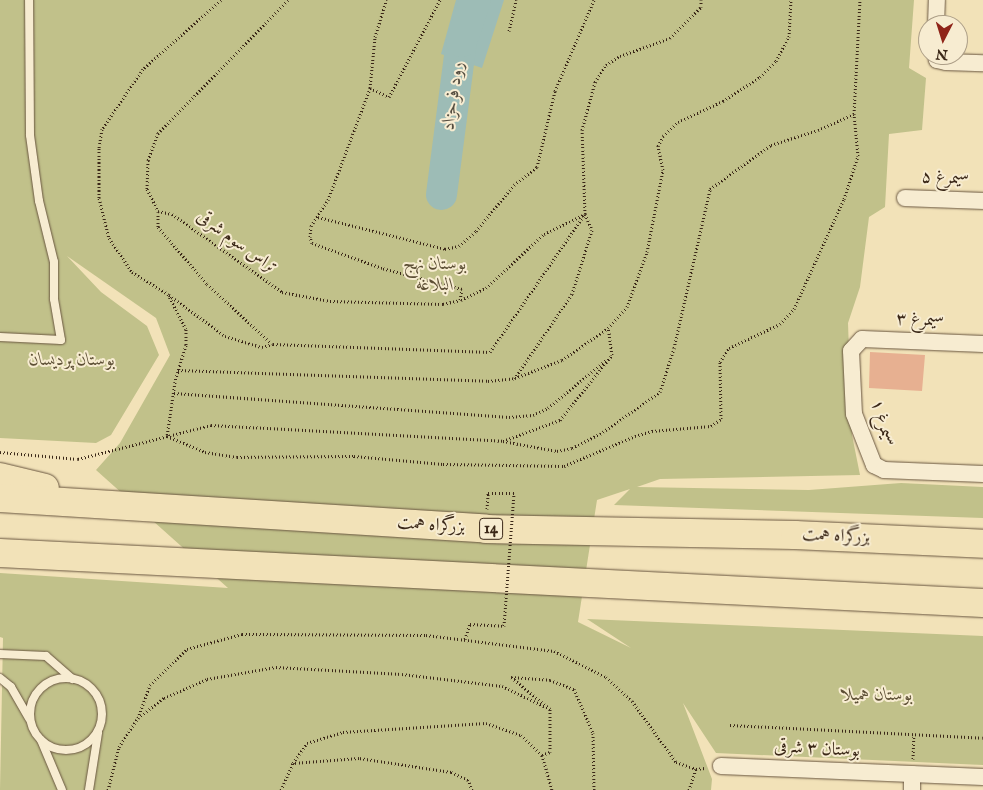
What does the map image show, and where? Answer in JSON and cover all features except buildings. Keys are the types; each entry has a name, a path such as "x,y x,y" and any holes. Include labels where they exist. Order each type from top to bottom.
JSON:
{"highway":[{"path":"0,477 119,506"},
{"name":"بزرگراه همت","path":"0,498 486,529 795,535 983,544"},
{"path":"0,553 983,603"}],"street":[{"path":"936,15 937,0"},
{"path":"968,61 983,63"},
{"name":"سیمرغ ۵","path":"905,198 983,201"},
{"name":"سیمرغ ۳","path":"856,343 862,339 983,344"},
{"name":"سیمرغ ۱","path":"856,343 851,351 854,414 874,465 884,470 983,474"},
{"name":"بوستان ۳ شرقی","path":"720,766 912,782 983,777"}],"lane":[{"path":"0,337 61,340 54,299 54,262 39,202 30,135 30,0"},
{"path":"0,654 46,656 72,679 92,688 102,708 89,790"},
{"path":"0,678 10,687 31,720 62,790"},
{"path":"31,720 32,704 40,689 60,679 72,679"},
{"path":"41,740 61,750 72,750 83,746 99,730"}],"path":[{"path":"221,0 143,69 102,129 97,172 99,198 109,238 132,272 168,294 225,336 262,347 273,344 490,352 585,214"},
{"path":"273,344 208,284 158,227 158,211 147,189 148,160 158,132 288,0"},
{"path":"386,0 375,37 370,88 328,200 311,226 312,243 382,268 462,289 460,300"},
{"path":"370,88 389,97 440,0"},
{"path":"509,31 516,0"},
{"path":"318,217 445,249 459,246 486,220 514,186 537,167 555,91 594,0"},
{"path":"515,378 572,294 592,230 585,214 582,130 595,82 606,65 620,56 670,38 701,7 701,0"},
{"path":"178,370 457,382 515,378 562,360 608,328 627,307 648,252 663,170 658,146 663,136 678,122 723,101 760,76 776,61 790,37 791,0"},
{"path":"167,436 205,452 237,457 354,456 443,464 564,466 652,431 710,426 721,419 720,362 729,348 780,324 798,300 844,199 858,156 854,114 860,0"},
{"path":"0,452 78,459 210,426 503,441 557,451 572,448 600,434 660,392 674,348 710,189 771,145 818,130 854,114"},
{"name":"تراس سوم شرقی","path":"158,211 172,214 282,292 330,301 424,306 460,300 486,288 544,234 585,214"},
{"path":"167,436 178,370 186,345 186,329 168,294"},
{"path":"503,441 560,420 612,355 608,328"},
{"path":"174,393 509,417 533,415 548,408 612,355"},
{"path":"465,640 470,624 504,626 514,493 488,493"},
{"path":"108,790 119,747 138,718 150,685 187,649 242,634 426,635 554,651 606,677 632,701 676,762 696,769 720,766"},
{"path":"138,718 164,698 207,679 276,666 402,674 502,686 550,709"},
{"path":"550,709 511,677 550,680 574,689 593,733 594,790"},
{"path":"542,755 550,752 550,709"},
{"path":"281,790 293,763 307,743 343,732 486,723 521,735 542,755 552,790"},
{"path":"730,725 983,738"},
{"path":"912,782 914,735"},
{"path":"293,763 368,760 450,772 468,780 472,790"},
{"path":"689,790 696,769"}],"green space":[{"name":"بوستان نهج البلاغه","path":"0,0 914,0 909,68 926,78 922,130 889,134 885,207 869,217 860,287 848,323 852,435 860,475 660,479 637,487 809,490 901,483 983,487 983,518 614,505 630,489 597,500 578,622 631,648 587,619 983,636 983,765 716,753 683,703 712,779 711,790 0,790 3,638 0,637 0,573 228,588 96,470 120,443 170,355 156,318 67,256 101,292 147,326 159,355 111,435 96,443 0,438"}],"water":[{"path":"456,0 504,0 482,68 441,54"}],"waterway":[{"name":"رود فرحزاد","path":"441,194 461,41 475,0"}],"park label":[{"name":"بوستان پردیسان","path":"72,361"},
{"name":"بوستان همیلا","path":"877,696"}]}
